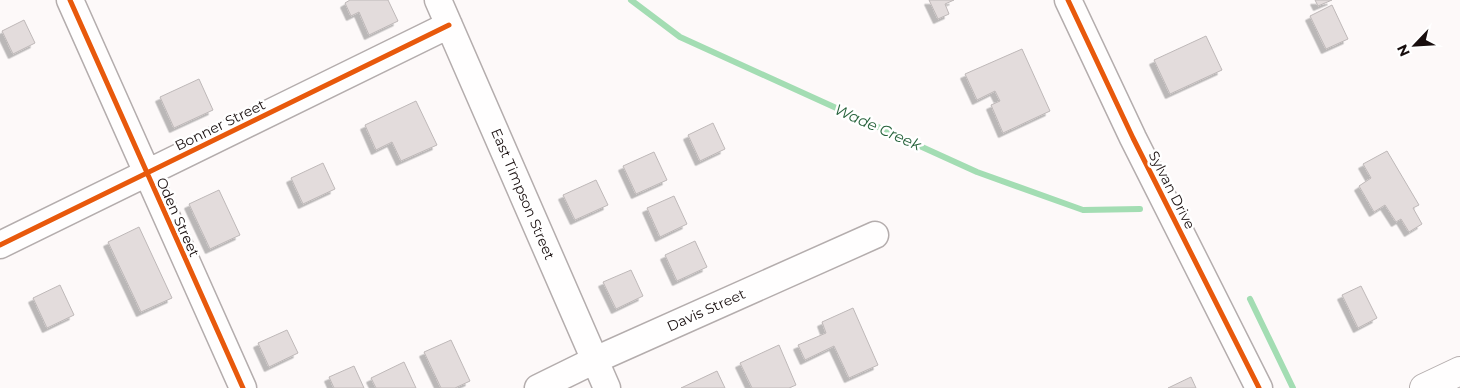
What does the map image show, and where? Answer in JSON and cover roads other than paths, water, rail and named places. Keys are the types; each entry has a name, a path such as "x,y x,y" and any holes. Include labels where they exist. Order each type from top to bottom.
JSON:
{"main road":[{"path":"1424,388 1460,371"}],"street":[{"name":"Oden Street","path":"70,0 243,388"},
{"name":"East Timpson Street","path":"438,0 607,388"},
{"name":"Sylvan Drive","path":"1068,0 1133,138 1259,388"},
{"name":"Bonner Street","path":"0,245 449,25"},
{"name":"Davis Street","path":"538,388 595,360 875,235"}],"waterway":[{"name":"Wade Creek","path":"631,0 680,37 977,172 1083,210 1140,209"},
{"name":"Wade Creek","path":"1250,299 1293,388"}]}
